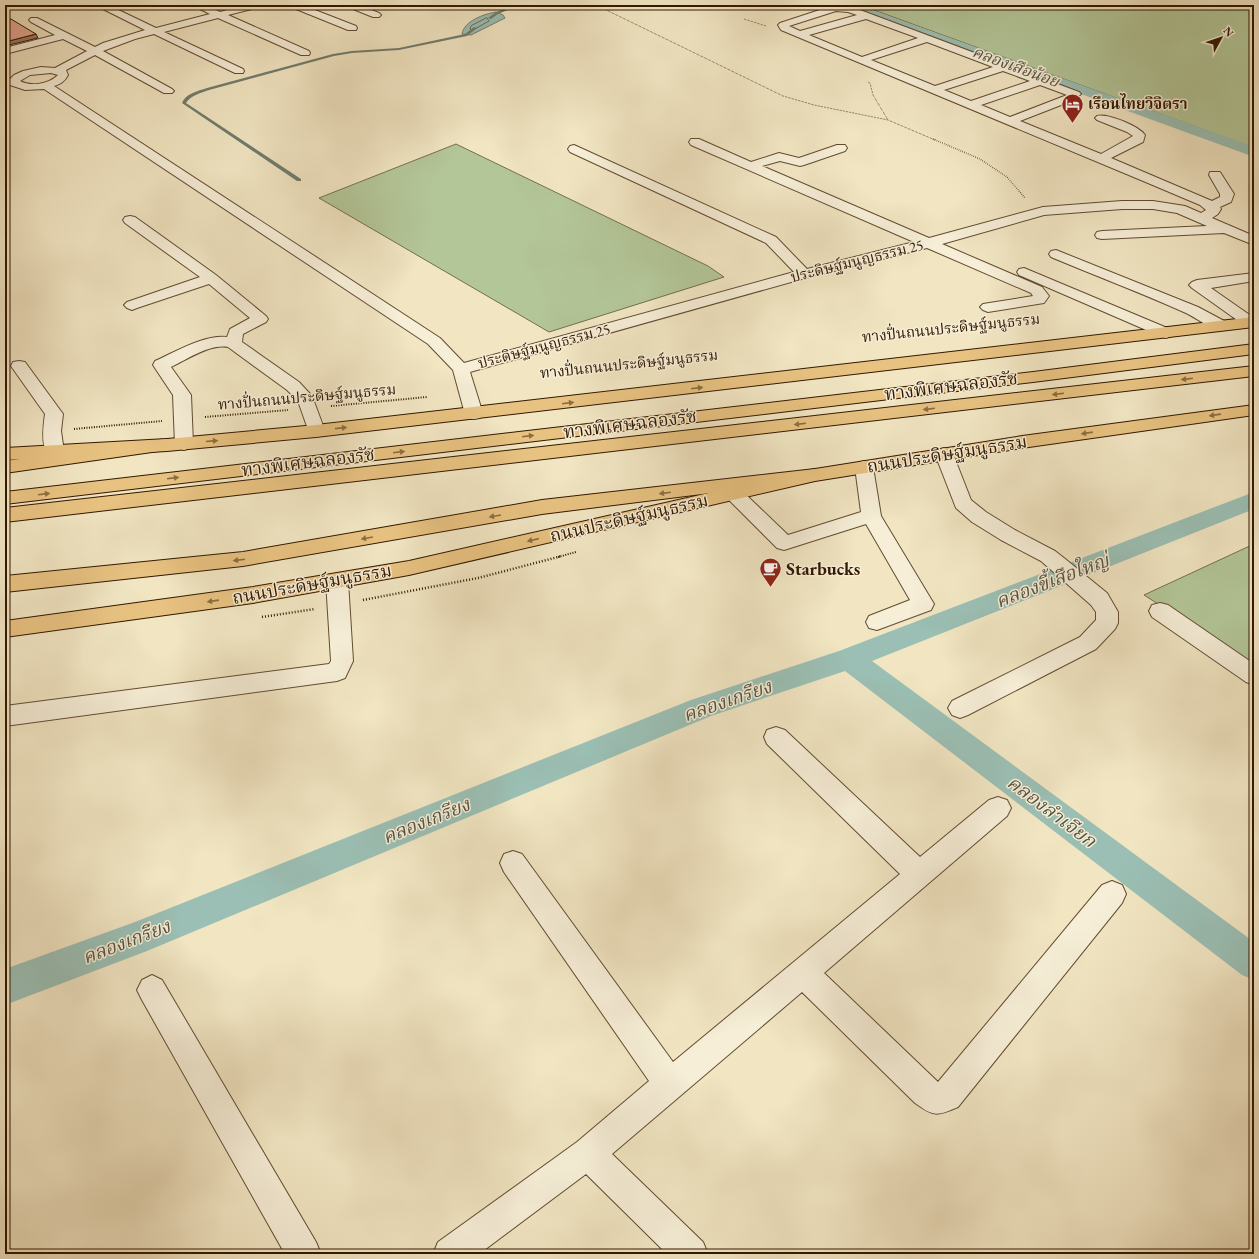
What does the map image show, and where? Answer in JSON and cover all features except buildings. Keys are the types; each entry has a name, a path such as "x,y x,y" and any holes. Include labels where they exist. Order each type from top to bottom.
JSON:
{"main road":[{"path":"5,454 176,444 316,431 474,414 1252,322"},
{"name":"ทางพิเศษฉลองรัช","path":"5,498 1033,377 1254,349"},
{"name":"ทางพิเศษฉลองรัช","path":"5,515 1254,371"},
{"name":"ถนนประดิษฐ์มนูธรรม","path":"5,629 230,598 409,568 734,495 815,475 1022,442 1254,410"},
{"path":"5,467 176,444"},
{"path":"5,584 243,559 542,508 815,475"}],"street":[{"path":"100,5 239,71"},
{"path":"197,5 304,53"},
{"path":"57,71 97,52 107,45 131,37 257,5"},
{"path":"294,5 352,28"},
{"path":"351,5 376,15"},
{"path":"1010,120 1070,98 1075,94 849,10 836,8 783,25 800,34 1102,158 1212,206"},
{"path":"800,34 865,16"},
{"path":"34,20 97,52 168,91"},
{"path":"5,50 65,36"},
{"path":"862,60 926,39"},
{"path":"892,40 922,51"},
{"path":"935,90 1003,68"},
{"path":"44,70 62,72 63,75 59,80 45,85 22,87 9,81 28,72 44,70"},
{"path":"971,105 1040,81"},
{"path":"45,85 434,341 461,369 474,414"},
{"path":"1101,118 1131,129 1139,135 1139,139 1102,158"},
{"path":"695,142 1037,290 1041,296 1039,300 988,307"},
{"path":"750,166 779,157 800,162 841,148"},
{"path":"574,149 771,240 804,274"},
{"path":"1212,206 1226,199 1227,194 1215,175"},
{"name":"ประดิษฐ์มนูญธรรม 25","path":"461,369 804,274 928,243 1038,212 1077,208 1153,205 1180,209 1254,241"},
{"path":"1203,218 1213,211 1212,206"},
{"path":"130,220 211,278 260,319 236,332 233,343"},
{"path":"1102,235 1226,229"},
{"path":"974,252 1166,333"},
{"path":"1017,269 1050,256 1192,310 1222,326"},
{"path":"1252,322 1196,285 1254,277"},
{"path":"132,306 211,278"},
{"path":"176,444 183,419 182,395 162,366 200,347 219,341 233,343 293,386 306,400 316,431"},
{"path":"20,366 54,414 52,431 54,452"},
{"path":"944,454 963,503 979,517 1008,535 1048,556 1099,599 1107,612 1107,623 1088,643 960,708"},
{"path":"864,467 871,516 923,604 877,622"},
{"path":"734,495 784,543 871,516"},
{"path":"5,716 337,672 342,660 337,581"},
{"path":"1160,611 1254,676"},
{"path":"776,737 919,874"},
{"path":"450,1254 588,1153 998,808"},
{"path":"513,863 670,1084"},
{"path":"802,972 926,1092 936,1099 947,1096 1112,894"},
{"path":"152,990 304,1254"},
{"path":"588,1153 691,1254"}],"path":[{"path":"596,5 783,96 814,105 888,120 980,159 1007,177 1038,212"},
{"name":"ทางปั่นถนนประดิษฐ์มนูธรรม","path":"52,431 467,393"}],"green space":[{"path":"860,5 1254,5 1254,148"},
{"path":"456,144 708,266 724,277 549,332 319,198"},
{"path":"1254,544 1254,665 1144,595"}],"water":[{"path":"496,12 503,15 505,18 471,35 462,34 466,25 470,22 480,16"}],"waterway":[{"path":"490,18 497,13 518,5"},
{"name":"คลองเสือน้อย","path":"847,5 1254,152"},
{"path":"299,180 184,103 185,100 192,95 208,89 334,55 352,52 399,49 466,35 475,28"},
{"name":"คลองขี้เสือใหญ่","path":"849,659 1254,500"},
{"name":"คลองเกรียง","path":"5,987 135,939 701,708 849,659"},
{"name":"คลองลำเจียก","path":"849,659 1254,963"}],"place":[{"name":"เรือนไทยวิจิตรา","path":"1073,124"},
{"name":"Starbucks","path":"771,588"}]}
